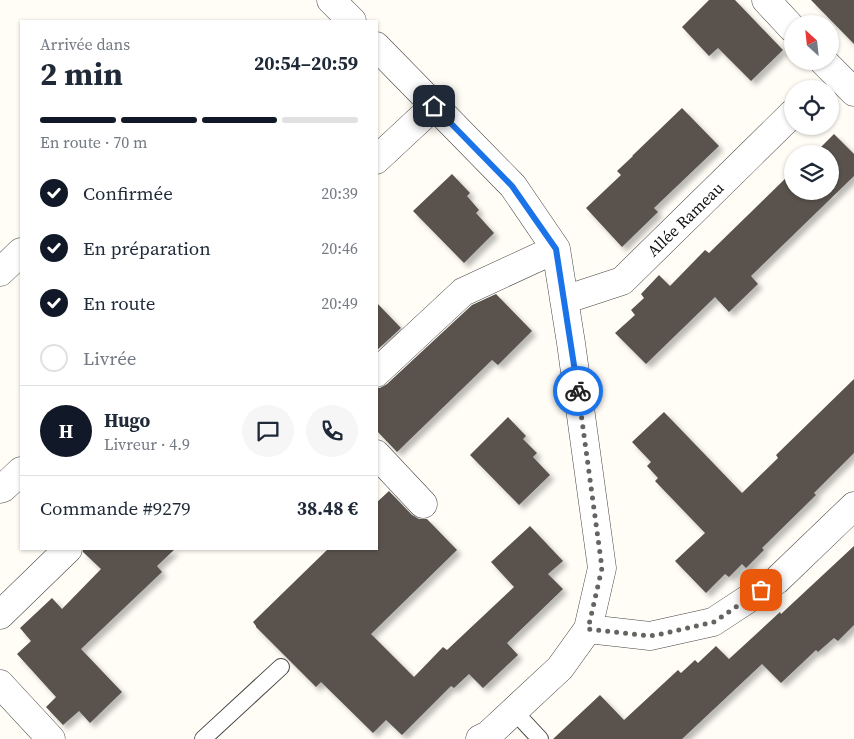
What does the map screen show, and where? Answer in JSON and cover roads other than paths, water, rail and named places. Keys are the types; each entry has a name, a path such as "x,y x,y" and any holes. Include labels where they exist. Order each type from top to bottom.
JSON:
{"street":[{"path":"331,0 351,20"},
{"path":"766,0 784,19"},
{"path":"380,56 434,106 512,186 556,249 572,353 602,568 588,629 560,668 488,735 480,739"},
{"path":"825,75 854,92"},
{"path":"378,158 434,106"},
{"name":"Allée Rameau","path":"564,300 622,281 784,122"},
{"path":"378,371 463,292 556,249"},
{"path":"0,272 20,253"},
{"path":"378,456 423,504"},
{"path":"0,489 20,472"},
{"path":"588,629 650,636 714,622 777,580 854,506"},
{"path":"0,615 67,550"},
{"path":"0,684 51,739"}],"lane":[{"path":"203,739 281,667"},
{"path":"514,711 540,739"}]}
